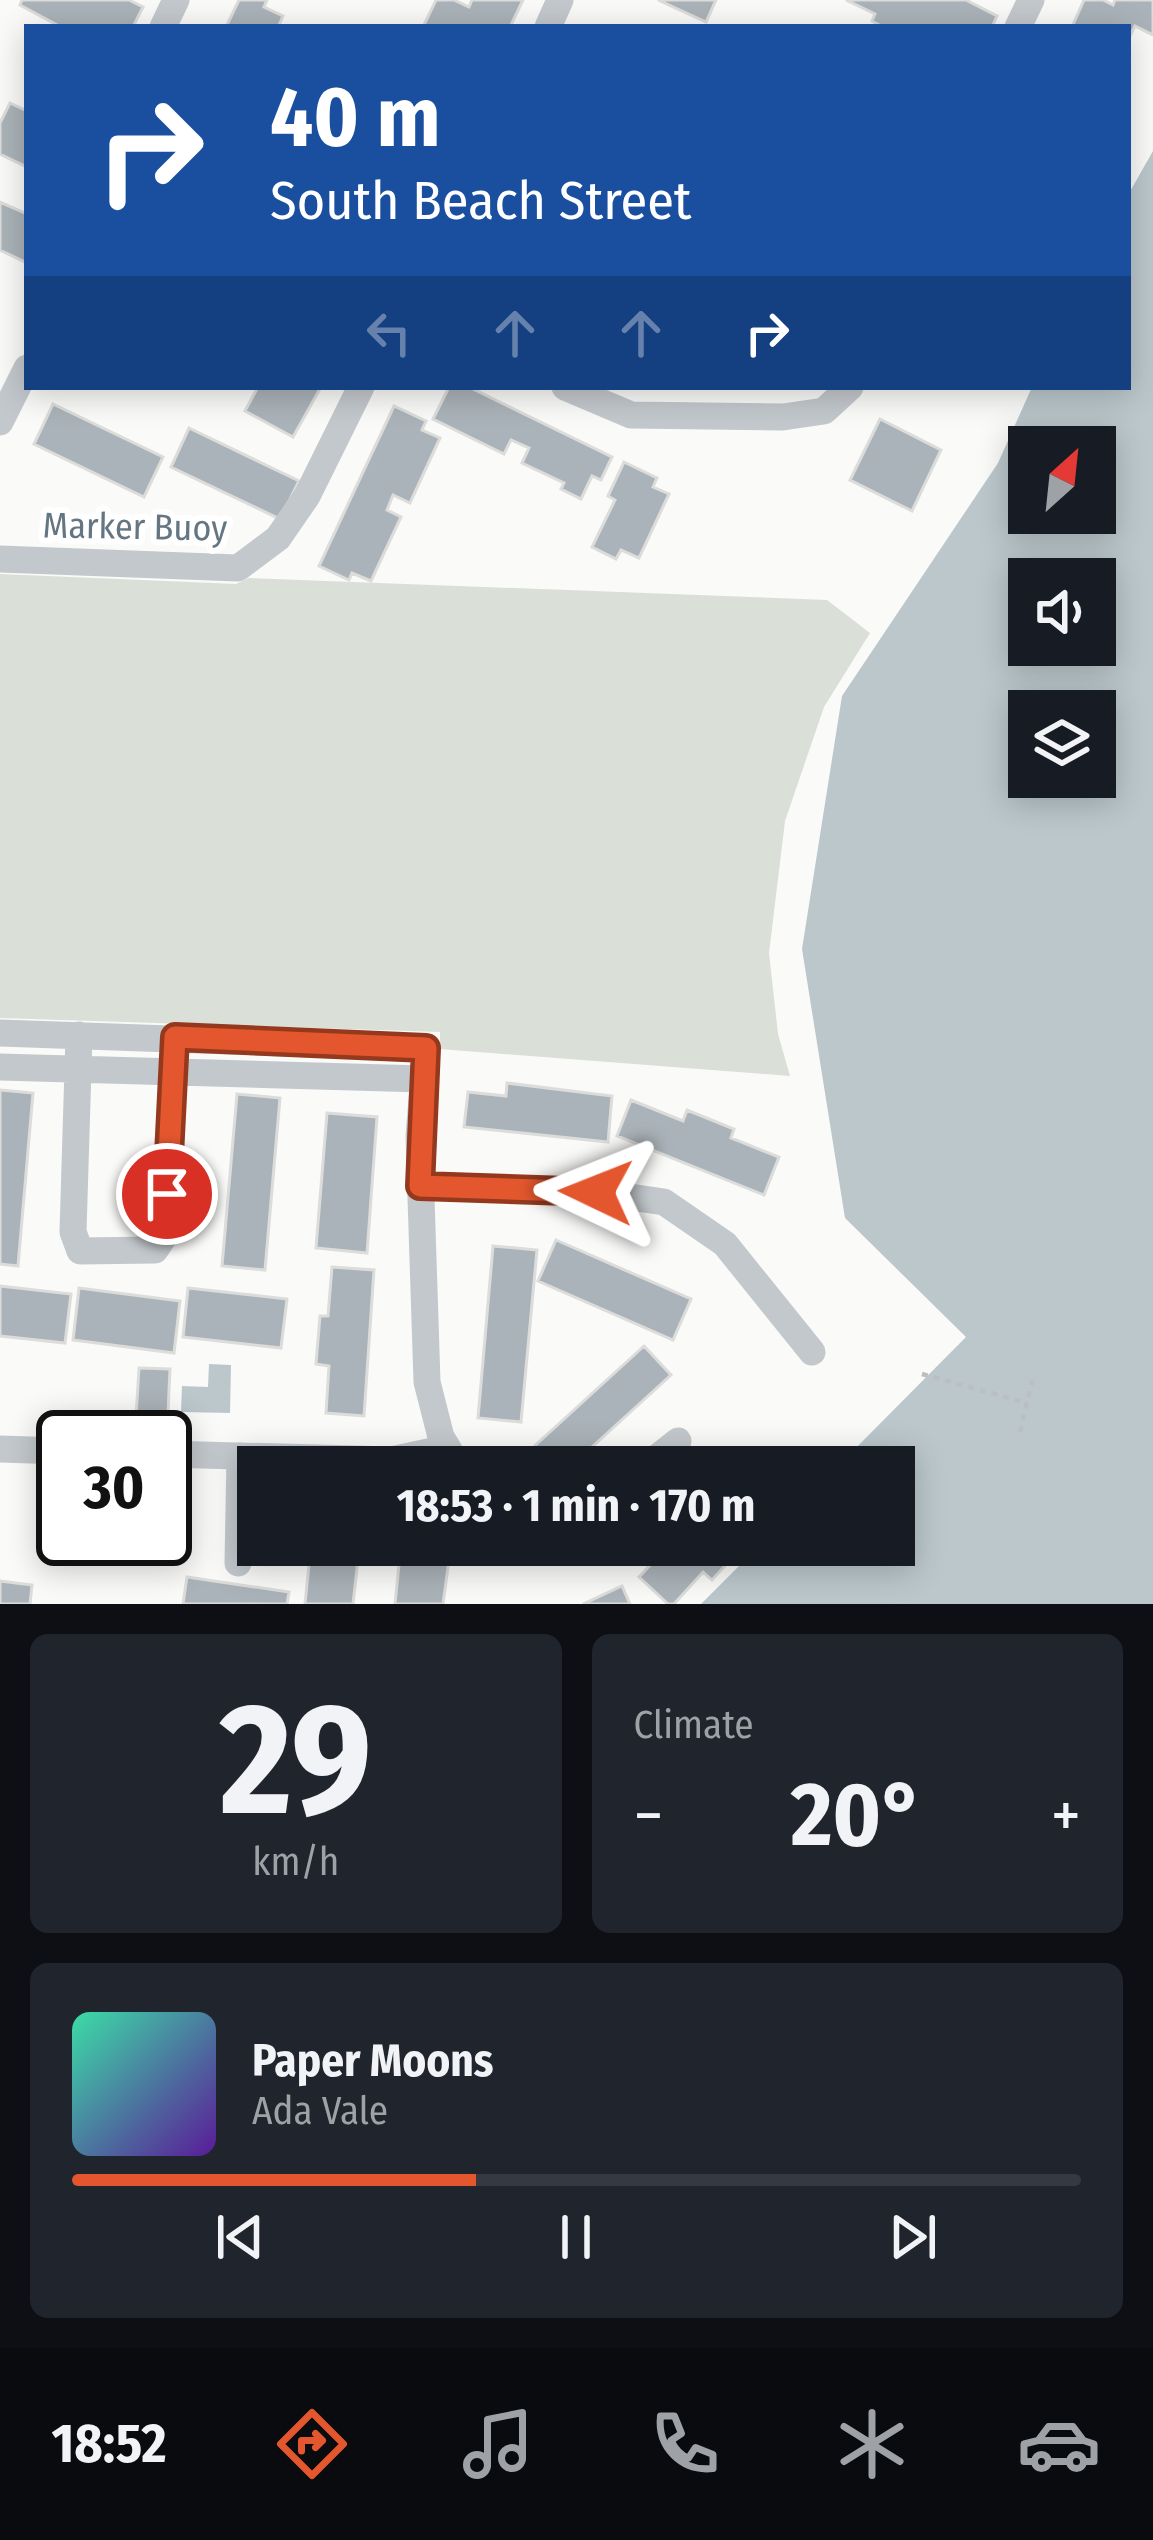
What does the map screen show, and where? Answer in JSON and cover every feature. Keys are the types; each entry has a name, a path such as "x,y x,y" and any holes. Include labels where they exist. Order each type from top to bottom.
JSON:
{"street":[{"path":"0,422 24,374"},
{"name":"Marker Buoy","path":"0,559 238,568 278,538 307,496 360,390"},
{"path":"572,390 631,415 783,417 824,411 847,390"},
{"path":"0,1033 426,1048 420,1186 427,1382 449,1446"},
{"path":"80,1035 73,1232 80,1251 155,1250 165,1234 175,1037"},
{"path":"0,1067 423,1079"},
{"path":"420,1186 596,1192 664,1202 724,1244 812,1352"},
{"path":"672,1446 678,1441"},
{"path":"0,1450 36,1451"},
{"path":"192,1455 237,1456"}],"path":[{"path":"922,1374 1027,1403"},
{"path":"1020,1432 1033,1378"}],"shaded area":[{"path":"1153,151 1153,1604 701,1604 739,1566 915,1566 915,1446 858,1446 966,1337 845,1218 802,949 842,696 998,463 1008,441 1008,534 1116,534 1116,426 1015,426 1031,390 1131,390 1131,190"},
{"path":"0,574 236,584 249,578 827,600 870,633 824,707 785,821 769,953 778,1034 790,1076 440,1049 440,1032 0,1018"},
{"path":"209,1364 231,1365 230,1413 181,1410 182,1386 208,1387"}],"building":[{"path":"22,0 129,0 143,7 134,24 55,24 20,5"},
{"path":"239,0 267,0 264,7 283,16 279,24 227,24"},
{"path":"436,0 454,0 469,7 472,0 523,0 511,24 424,24"},
{"path":"658,0 716,0 706,22"},
{"path":"846,0 966,0 997,16 993,24 878,24 872,21 875,14"},
{"path":"1084,0 1113,5 1115,0 1153,0 1153,35 1135,26 1131,34 1131,24 1073,24"},
{"path":"10,103 24,110 24,166 0,154 0,123"},
{"path":"0,202 24,213 24,262 0,250"},
{"path":"256,390 319,390 293,437 245,411"},
{"path":"448,390 475,390 612,457 601,480 592,476 581,499 561,489 564,483 522,463 529,448 511,440 504,454 433,419"},
{"path":"53,404 163,457 144,497 34,444"},
{"path":"394,406 426,421 422,430 440,438 410,503 393,495 387,510 401,517 371,581 352,573 349,580 319,566"},
{"path":"880,419 941,450 912,511 850,480"},
{"path":"189,428 299,481 280,519 171,467"},
{"path":"624,462 657,478 653,487 669,494 639,558 621,550 616,559 592,547 615,500 608,496"},
{"path":"507,1083 612,1096 608,1142 464,1127 468,1092 506,1096"},
{"path":"0,1090 33,1093 18,1266 0,1264"},
{"path":"237,1094 280,1098 265,1270 222,1266"},
{"path":"631,1100 683,1121 687,1110 734,1129 731,1138 779,1157 764,1195 617,1136"},
{"path":"327,1113 377,1117 367,1253 316,1248"},
{"path":"556,1240 691,1299 673,1340 538,1281"},
{"path":"493,1246 537,1250 521,1422 478,1418"},
{"path":"332,1267 374,1270 364,1416 326,1413 329,1366 316,1364 320,1316 328,1316"},
{"path":"0,1286 71,1294 65,1343 0,1336"},
{"path":"79,1288 180,1301 174,1353 73,1340"},
{"path":"188,1288 287,1299 281,1348 183,1337"},
{"path":"644,1346 671,1375 593,1446 535,1446"},
{"path":"139,1368 170,1369 168,1410 136,1410"},
{"path":"309,1566 357,1566 353,1604 305,1604"},
{"path":"399,1566 448,1566 443,1604 395,1604"},
{"path":"649,1566 725,1566 712,1580 703,1572 674,1604 668,1604 639,1577"},
{"path":"187,1577 289,1592 287,1604 183,1604"},
{"path":"0,1581 32,1585 30,1604 0,1604"},
{"path":"622,1586 630,1604 583,1604"}],"route":[{"path":"167,1194 175,1037 426,1048 420,1186 596,1192"}]}
